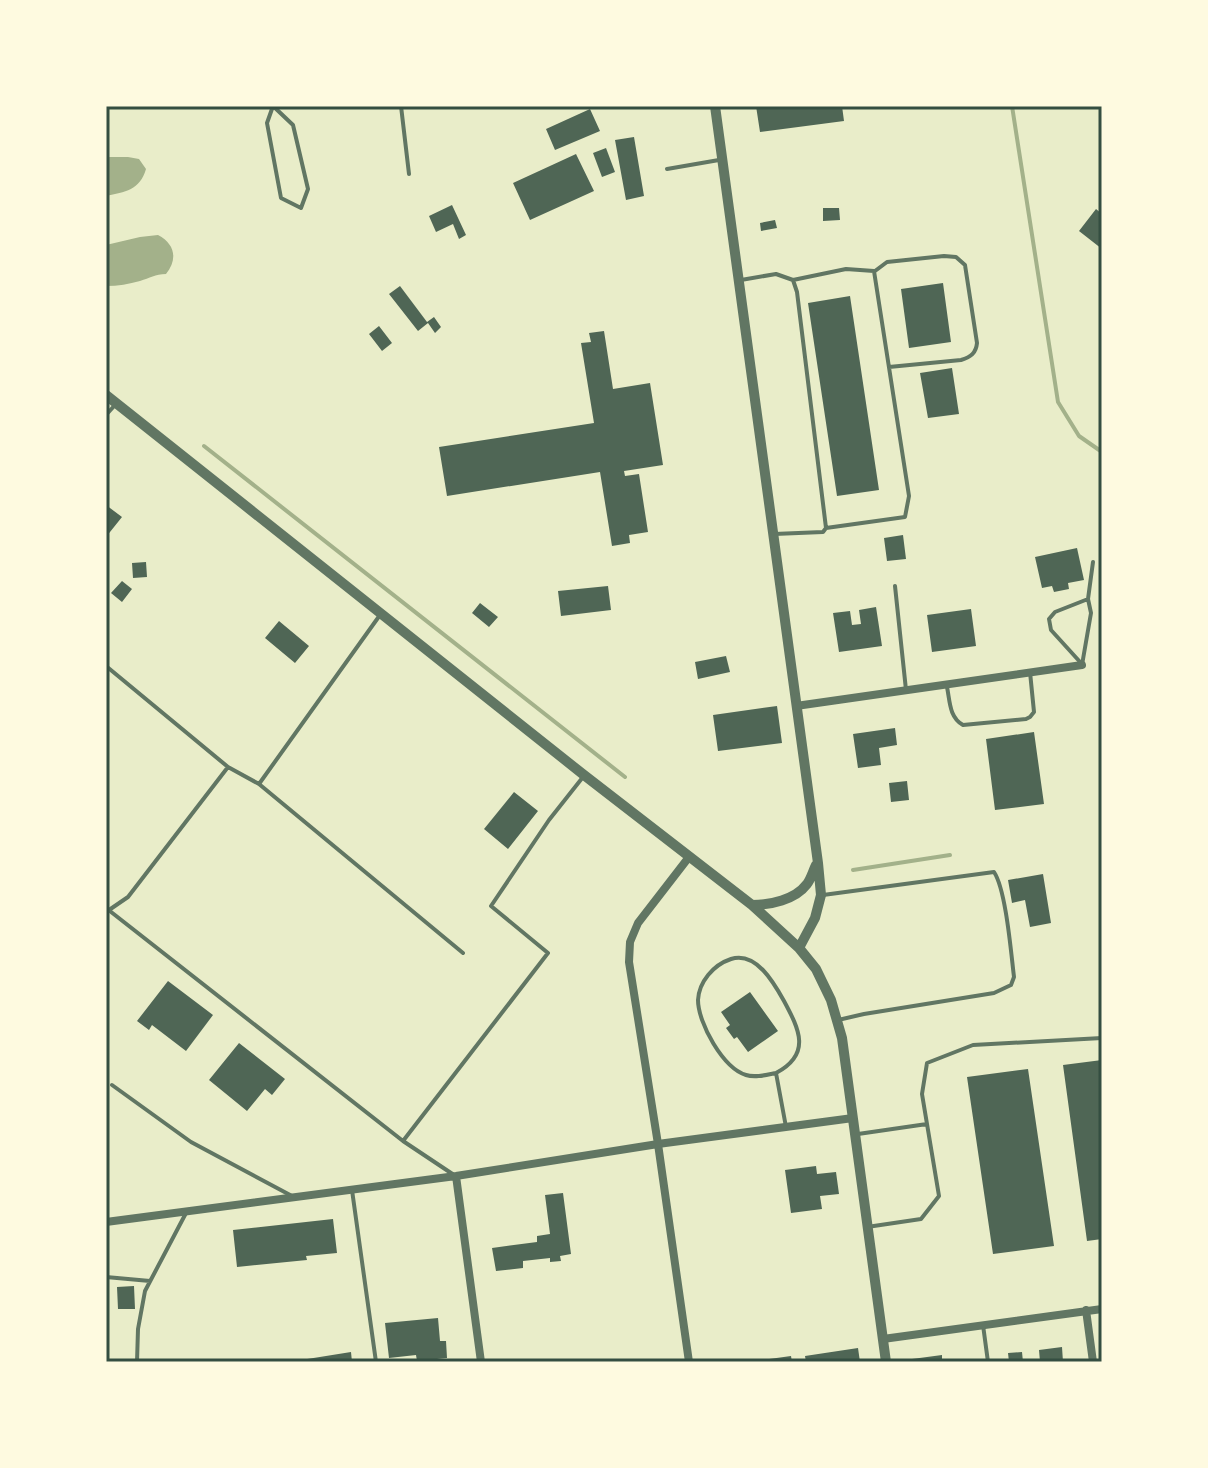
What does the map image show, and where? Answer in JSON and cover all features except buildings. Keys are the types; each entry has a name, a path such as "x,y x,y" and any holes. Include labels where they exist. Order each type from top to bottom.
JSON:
{"street":[{"path":"715,106 818,863 821,895 815,918 799,948"},
{"path":"106,395 752,905 799,948 816,969 838,1020 842,1038 886,1362"},
{"path":"796,706 1082,665"},
{"path":"689,857 638,923 630,942 629,962 689,1362"},
{"path":"752,905 770,905 800,891 818,863"},
{"path":"106,1222 456,1176 658,1144 853,1118"},
{"path":"456,1176 481,1362"},
{"path":"883,1339 1102,1309"},
{"path":"1086,1310 1093,1362"}],"lane":[{"path":"273,106 293,125 308,189 301,208 281,198 267,123 273,106"},
{"path":"401,106 409,174"},
{"path":"667,169 722,159"},
{"path":"738,280 776,274 793,280 846,269 874,271 887,262 944,256 961,260 965,265 977,350 969,358 889,367"},
{"path":"773,534 823,532 826,528 905,517 909,496 874,271"},
{"path":"793,280 826,528"},
{"path":"106,415 116,403"},
{"path":"1082,665 1091,613 1088,599 1093,562"},
{"path":"895,586 906,690"},
{"path":"1082,665 1051,630 1049,619 1055,612 1088,599"},
{"path":"259,784 381,614"},
{"path":"106,666 228,767 259,784 463,953"},
{"path":"946,684 952,716 963,725 1026,719 1034,712 1030,672"},
{"path":"228,767 128,897 108,909 403,1141 456,1176"},
{"path":"403,1141 548,953 491,906 549,820 584,775"},
{"path":"821,895 994,872 1003,900 1014,977 1011,985 1004,990 979,997 838,1020"},
{"path":"744,958 771,977 798,1027 800,1040 797,1056 776,1073 747,1076 736,1070 724,1060 700,1013 698,1000 706,977 732,959 744,958"},
{"path":"867,1227 921,1219 939,1196 922,1094 927,1063 973,1045 1102,1038"},
{"path":"776,1073 786,1127"},
{"path":"112,1085 191,1142 294,1197"},
{"path":"855,1135 927,1124"},
{"path":"352,1190 376,1362"},
{"path":"137,1362 138,1329 145,1291 187,1211"},
{"path":"106,1277 150,1281"},
{"path":"983,1325 988,1362"}],"shaded area":[{"path":"106,157 139,159 146,169 140,182 131,189 106,196"},
{"path":"158,235 173,252 166,274 106,286 106,245"}],"waterway":[{"path":"1012,106 1058,402 1079,436 1102,452"},
{"path":"204,446 625,777"},
{"path":"853,870 950,855"}]}
